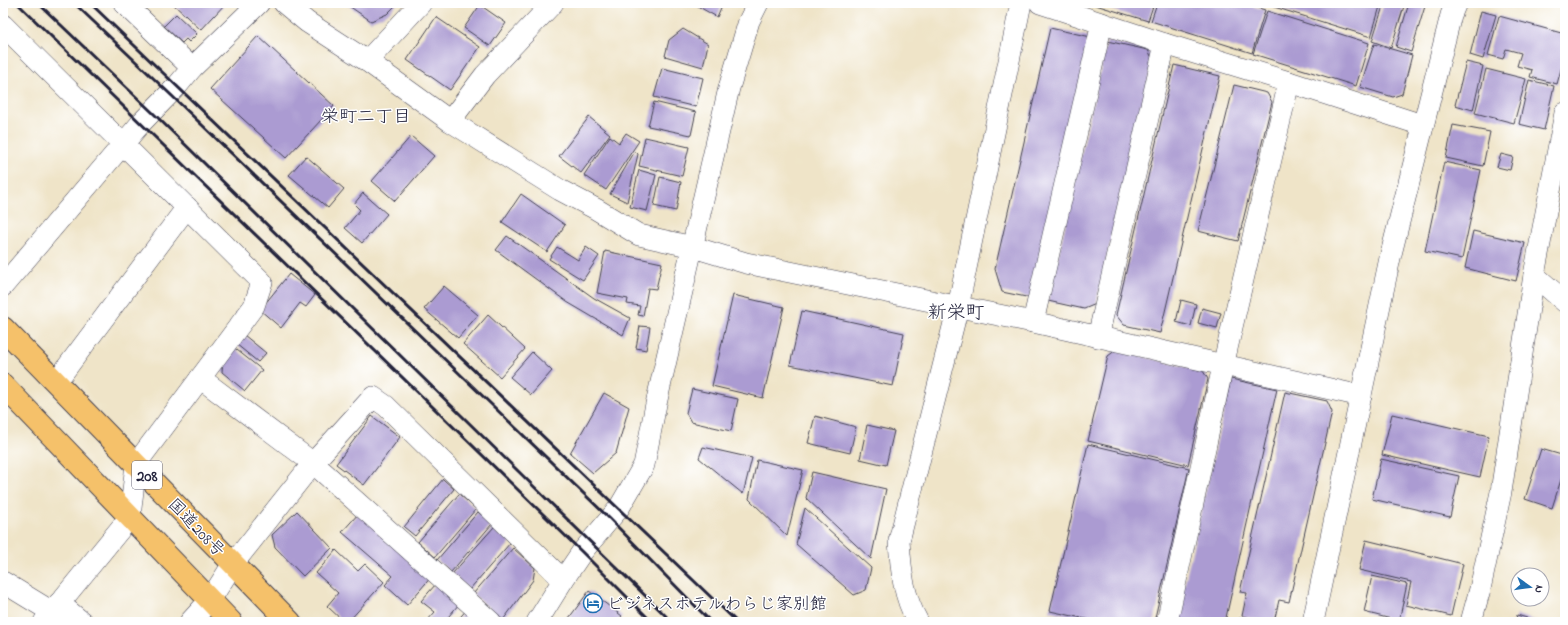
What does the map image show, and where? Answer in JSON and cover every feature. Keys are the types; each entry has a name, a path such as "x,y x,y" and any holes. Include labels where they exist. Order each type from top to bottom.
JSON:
{"highway":[{"name":"国道208号","path":"3,328 290,622"},
{"name":"208","path":"3,385 231,622"}],"street":[{"path":"124,3 192,68"},
{"path":"3,286 123,144 192,68 259,3"},
{"path":"284,3 307,22 367,61 450,121 560,190 596,209 639,235 693,247 746,263 1033,322 1361,396"},
{"path":"367,61 421,3"},
{"path":"450,121 485,75 553,3"},
{"path":"537,622 582,552 618,508 644,465 656,404 729,88 749,21 758,3"},
{"path":"918,622 907,602 902,575 899,541 958,307 1021,3"},
{"path":"1040,3 1422,125"},
{"path":"1314,622 1390,258 1422,125 1451,15 1456,3"},
{"path":"1033,322 1102,23"},
{"path":"3,25 262,282 254,306 136,464 130,517 52,613"},
{"path":"1098,337 1165,44"},
{"path":"1167,622 1223,366 1289,82"},
{"path":"1471,622 1480,589 1501,492 1534,275 1565,113"},
{"path":"56,382 187,207"},
{"path":"1534,275 1565,302"},
{"path":"200,378 313,463 491,622"},
{"path":"190,622 210,600 233,564 313,463 373,397 386,406 563,580"},
{"path":"3,582 52,613 82,622"}],"building":[{"path":"172,3 226,3 201,30"},
{"path":"346,3 398,3 387,14 371,21"},
{"path":"692,3 723,3 717,17"},
{"path":"1089,3 1154,3 1148,21"},
{"path":"1157,3 1242,3 1265,10 1252,53 1151,21"},
{"path":"1272,3 1381,3 1371,37 1271,6"},
{"path":"1384,3 1405,3 1391,48 1372,41"},
{"path":"1409,3 1426,3 1411,52 1396,47"},
{"path":"480,5 506,23 490,46 464,28"},
{"path":"1267,11 1369,43 1356,86 1253,54"},
{"path":"1481,11 1496,15 1483,59 1470,55"},
{"path":"176,14 197,34 189,42 186,39 182,43 164,26"},
{"path":"1499,16 1565,34 1565,55 1557,84 1530,77 1532,70 1517,66 1521,53 1506,49 1503,59 1488,55"},
{"path":"436,17 480,47 450,90 407,60"},
{"path":"1050,28 1091,37 1031,298 1002,292 995,269"},
{"path":"683,29 708,44 703,67 665,56 669,40"},
{"path":"258,36 334,106 286,158 210,89"},
{"path":"1107,41 1148,50 1153,60 1096,304 1084,309 1048,301"},
{"path":"1374,44 1412,55 1402,94 1393,97 1360,87"},
{"path":"1466,62 1483,66 1473,110 1455,105"},
{"path":"1174,65 1220,76 1160,333 1124,325 1116,315"},
{"path":"662,68 703,78 696,107 654,97"},
{"path":"1486,69 1526,79 1514,123 1475,113"},
{"path":"1529,80 1554,86 1544,130 1519,124"},
{"path":"1234,85 1267,93 1272,102 1238,241 1198,231"},
{"path":"654,102 696,112 691,135 648,126"},
{"path":"589,117 610,134 581,173 559,156"},
{"path":"1453,125 1490,132 1483,166 1446,158"},
{"path":"626,133 639,141 606,190 584,175 610,136 619,143"},
{"path":"411,136 434,156 395,201 372,181"},
{"path":"645,137 689,147 682,176 639,166"},
{"path":"635,151 638,154 627,202 610,194"},
{"path":"1501,154 1513,157 1510,170 1497,167"},
{"path":"306,156 344,189 328,208 289,175"},
{"path":"1444,162 1481,170 1462,259 1425,251"},
{"path":"639,170 656,175 647,211 630,207"},
{"path":"660,177 681,182 676,211 654,206"},
{"path":"363,193 387,214 362,243 345,228 360,210 354,204"},
{"path":"521,194 565,225 547,252 502,222"},
{"path":"1473,231 1525,243 1516,281 1465,268"},
{"path":"507,236 594,298 630,318 623,335 567,302 496,250"},
{"path":"557,247 578,260 586,247 599,256 583,280 549,259"},
{"path":"605,251 662,263 656,289 648,288 643,316 638,315 640,306 627,304 628,299 597,293"},
{"path":"289,274 315,295 306,307 300,303 281,328 260,310"},
{"path":"444,286 478,315 458,338 424,309"},
{"path":"733,295 784,307 763,398 712,386"},
{"path":"1181,300 1196,304 1191,326 1176,322"},
{"path":"1202,308 1221,313 1217,328 1198,323"},
{"path":"802,311 904,333 893,386 790,365"},
{"path":"488,315 525,349 500,377 463,344"},
{"path":"640,326 650,327 646,350 636,348"},
{"path":"244,335 266,353 258,362 236,344"},
{"path":"232,346 262,370 245,391 222,372 223,358"},
{"path":"1116,350 1203,371 1208,379 1188,465 1088,441 1108,356"},
{"path":"532,352 552,371 531,395 510,377"},
{"path":"1231,379 1277,389 1225,622 1176,622"},
{"path":"692,389 738,399 731,431 691,422 686,413"},
{"path":"1285,392 1327,401 1332,412 1289,602 1279,600 1274,622 1268,622 1242,616 1247,593 1240,592"},
{"path":"604,393 629,407 616,453 593,473 570,453"},
{"path":"1392,414 1489,436 1480,477 1382,455"},
{"path":"372,416 400,437 364,485 336,464"},
{"path":"815,416 856,427 850,453 808,443"},
{"path":"867,425 894,431 886,465 860,459"},
{"path":"1088,444 1189,468 1154,622 1100,622 1050,611"},
{"path":"703,447 752,458 743,494 699,458"},
{"path":"1541,449 1565,456 1565,467 1552,508 1525,499"},
{"path":"1381,459 1459,476 1450,517 1372,499"},
{"path":"757,460 803,470 787,536 749,499"},
{"path":"812,472 886,489 871,559 806,498"},
{"path":"443,479 454,489 415,536 404,527"},
{"path":"459,494 476,509 435,557 418,542"},
{"path":"805,508 871,568 866,590 854,595 796,544"},
{"path":"297,511 332,548 303,576 275,547 272,535"},
{"path":"478,512 492,524 451,572 437,560"},
{"path":"359,513 432,576 407,605 385,585 393,576 342,532"},
{"path":"494,527 511,542 469,590 452,574"},
{"path":"1366,540 1463,564 1451,616 1406,605 1411,582 1359,570"},
{"path":"513,548 535,568 533,580 503,620 473,594"},
{"path":"336,550 358,571 365,564 384,582 348,622 344,622 327,606 338,593 316,573"},
{"path":"1372,576 1407,584 1399,621 1364,612"},
{"path":"436,584 459,604 444,622 426,622 435,612 421,601"},
{"name":"ビジネスホテルわらじ家別館","path":"589,591 622,616 617,622 566,622"},
{"path":"468,608 483,622 456,622"},
{"path":"1517,615 1540,622 1515,622"},
{"path":"1239,618 1255,621 1255,622 1238,622"}],"railway":[{"path":"17,3 582,552 652,622"},
{"path":"38,3 152,112 672,622"},
{"path":"74,3 610,519 711,622"},
{"path":"90,3 737,622"}],"place":[{"name":"ビジネスホテルわらじ家別館","path":"593,603"}],"district":[{"name":"栄町二丁目","path":"366,116"},
{"name":"新栄町","path":"956,311"}]}
